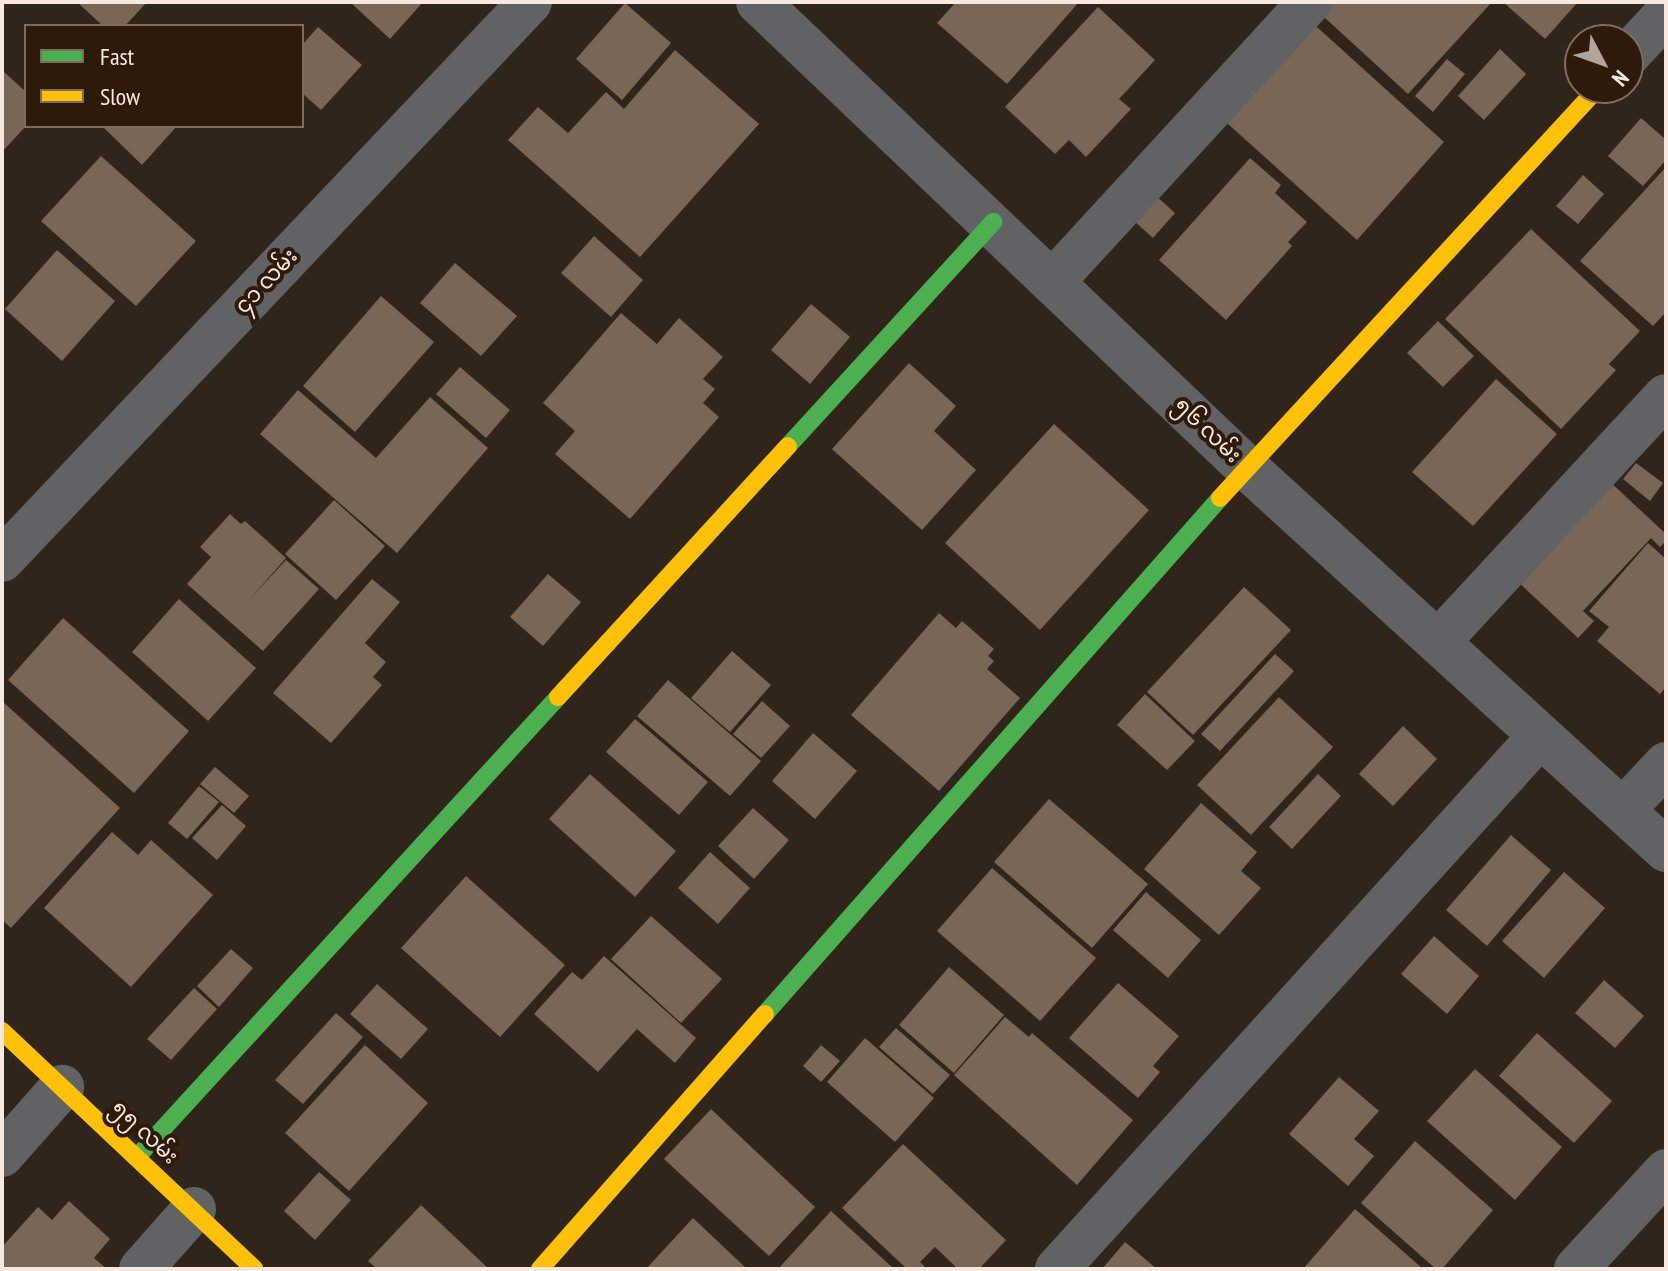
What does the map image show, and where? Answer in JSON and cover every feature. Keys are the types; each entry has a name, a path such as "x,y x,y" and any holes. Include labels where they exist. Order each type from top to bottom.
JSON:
{"street":[{"name":"၄၁ လမ်း","path":"2,560 530,2"},
{"name":"၅၆ လမ်း","path":"758,2 1054,280 1247,468 1666,850"},
{"path":"1054,280 1310,2"},
{"path":"1644,38 1666,14"},
{"path":"540,1269 1247,468 1583,104"},
{"path":"137,1157 993,222"},
{"path":"1438,642 1666,396"},
{"path":"1057,1269 1540,736"},
{"path":"1623,810 1666,764"},
{"name":"၅၅ လမ်း","path":"2,1031 255,1269"},
{"path":"2,1155 62,1087"},
{"path":"1576,1269 1666,1171"},
{"path":"141,1269 194,1209"}],"building":[{"path":"77,2 147,2 127,24 101,24"},
{"path":"350,2 423,2 390,39"},
{"path":"956,2 1079,2 1007,84 937,23"},
{"path":"1315,2 1491,3 1408,94 1312,6"},
{"path":"1503,2 1578,2 1545,39"},
{"path":"625,3 671,43 622,100 576,59"},
{"path":"1098,7 1155,60 1119,99 1131,109 1086,157 1069,140 1055,154 1005,107"},
{"path":"1306,17 1444,142 1357,240 1218,115"},
{"path":"318,27 362,65 321,110 304,95 304,43"},
{"path":"1500,49 1526,74 1484,120 1458,96"},
{"path":"675,50 759,124 640,257 508,140 538,107 568,133 606,92 624,109"},
{"path":"1447,59 1465,74 1433,112 1415,96"},
{"path":"2,70 24,90 24,128 2,152"},
{"path":"1641,118 1664,138 1666,136 1666,160 1643,186 1608,156"},
{"path":"104,128 175,128 142,165"},
{"path":"101,156 196,241 136,306 41,221"},
{"path":"1250,158 1281,185 1275,193 1307,222 1288,242 1292,246 1226,320 1159,260"},
{"path":"1666,167 1666,312 1653,326 1580,261"},
{"path":"1583,175 1604,194 1578,224 1556,206"},
{"path":"1155,195 1175,213 1153,238 1133,220"},
{"path":"1531,229 1640,331 1609,364 1616,370 1561,429 1445,319"},
{"path":"594,236 643,280 611,317 561,273"},
{"path":"57,250 115,301 62,361 5,309"},
{"path":"455,263 517,316 481,356 420,303"},
{"path":"381,296 434,342 355,432 303,386"},
{"path":"811,304 850,337 810,384 771,350"},
{"path":"621,313 657,344 679,318 723,357 703,379 715,389 703,403 719,417 630,519 555,454 575,431 543,403"},
{"path":"1438,321 1474,356 1443,387 1407,353"},
{"path":"909,363 956,406 934,431 976,470 922,530 832,449"},
{"path":"460,367 510,410 486,438 436,394"},
{"path":"1496,379 1557,434 1473,526 1412,472"},
{"path":"298,390 376,458 430,397 488,448 397,553 260,434"},
{"path":"1054,424 1149,510 1040,630 945,543"},
{"path":"1636,463 1663,483 1650,501 1623,479"},
{"path":"1608,480 1666,534 1666,541 1660,547 1651,538 1583,611 1594,621 1578,638 1516,580"},
{"path":"334,500 385,546 336,600 285,554"},
{"path":"230,514 241,524 245,521 286,558 248,601 286,560 319,589 263,651 187,584 211,557 200,547"},
{"path":"1648,543 1666,559 1666,687 1660,694 1597,641 1609,627 1589,611"},
{"path":"548,574 581,602 543,646 510,617"},
{"path":"372,579 400,602 365,643 386,662 373,677 382,685 331,743 273,693"},
{"path":"1244,587 1291,630 1193,735 1147,692"},
{"path":"179,599 256,668 208,721 132,652"},
{"path":"939,613 956,628 962,621 994,649 988,656 994,661 987,669 1020,698 939,791 851,715"},
{"path":"63,618 189,731 134,793 8,680"},
{"path":"732,651 771,685 730,732 691,698"},
{"path":"1275,654 1294,671 1220,751 1201,734"},
{"path":"668,680 761,761 730,796 637,716"},
{"path":"1145,694 1195,741 1167,770 1117,725"},
{"path":"1279,697 1333,747 1251,835 1197,785"},
{"path":"2,701 120,808 11,928 2,920"},
{"path":"762,701 790,726 761,758 733,734"},
{"path":"635,719 708,782 679,815 606,752"},
{"path":"1403,726 1437,759 1393,806 1359,774"},
{"path":"813,733 857,771 815,819 772,781"},
{"path":"215,767 249,796 234,813 200,784"},
{"path":"590,774 676,851 635,897 549,819"},
{"path":"1318,774 1341,796 1292,849 1269,827"},
{"path":"199,786 219,802 187,839 168,823"},
{"path":"1049,799 1148,884 1092,948 994,862"},
{"path":"1201,803 1257,852 1241,871 1261,888 1219,935 1144,869"},
{"path":"222,805 246,826 217,860 192,838"},
{"path":"753,808 789,840 754,879 718,846"},
{"path":"112,832 138,855 151,840 213,895 131,987 44,908"},
{"path":"1511,835 1551,870 1487,946 1446,910"},
{"path":"710,852 750,888 718,924 678,888"},
{"path":"992,868 1096,958 1040,1021 937,931"},
{"path":"1564,872 1605,908 1544,978 1502,941"},
{"path":"466,876 565,965 500,1037 401,948"},
{"path":"1146,892 1201,940 1168,978 1113,930"},
{"path":"651,916 722,979 681,1023 611,959"},
{"path":"1434,936 1479,976 1447,1014 1401,974"},
{"path":"231,949 253,968 219,1007 197,986"},
{"path":"604,956 696,1038 675,1063 637,1029 598,1072 534,1014 572,972 582,980"},
{"path":"949,967 1004,1015 954,1073 899,1025"},
{"path":"1604,980 1644,1016 1615,1048 1575,1013"},
{"path":"1118,983 1179,1036 1153,1066 1160,1072 1138,1098 1069,1038"},
{"path":"377,984 428,1029 401,1059 350,1014"},
{"path":"194,988 217,1009 171,1060 147,1039"},
{"path":"336,1013 363,1037 303,1104 275,1080"},
{"path":"1005,1017 1029,1037 1032,1033 1133,1120 1077,1185 954,1075"},
{"path":"896,1028 950,1075 933,1094 879,1047"},
{"path":"1537,1033 1612,1101 1574,1143 1499,1076"},
{"path":"865,1038 934,1098 895,1142 827,1082"},
{"path":"365,1045 428,1103 349,1191 285,1133"},
{"path":"821,1045 840,1061 821,1082 803,1066"},
{"path":"1475,1069 1562,1147 1515,1200 1427,1121"},
{"path":"1339,1077 1379,1111 1354,1139 1374,1156 1348,1186 1289,1134"},
{"path":"711,1109 815,1207 769,1256 664,1159"},
{"path":"1415,1141 1493,1210 1442,1269 1436,1269 1361,1203"},
{"path":"903,1144 1006,1240 979,1269 958,1269 935,1247 920,1262 927,1269 907,1269 842,1208"},
{"path":"319,1172 351,1200 315,1240 284,1211"},
{"path":"69,1201 110,1239 94,1258 107,1269 2,1269 2,1247 38,1207 52,1220"},
{"path":"421,1205 489,1269 377,1269 368,1261"},
{"path":"1355,1209 1423,1269 1303,1269"},
{"path":"831,1211 894,1269 778,1269"},
{"path":"693,1218 747,1269 646,1269"},
{"path":"1125,1242 1157,1269 1102,1269"}],"traffic: fast":[{"path":"788,446 993,222"},
{"path":"765,1014 1220,498"},
{"path":"137,1157 558,697"}],"traffic: slow":[{"path":"1220,498 1583,104"},
{"path":"558,697 788,446"},
{"path":"540,1269 765,1014"},
{"path":"2,1031 255,1269"}]}
